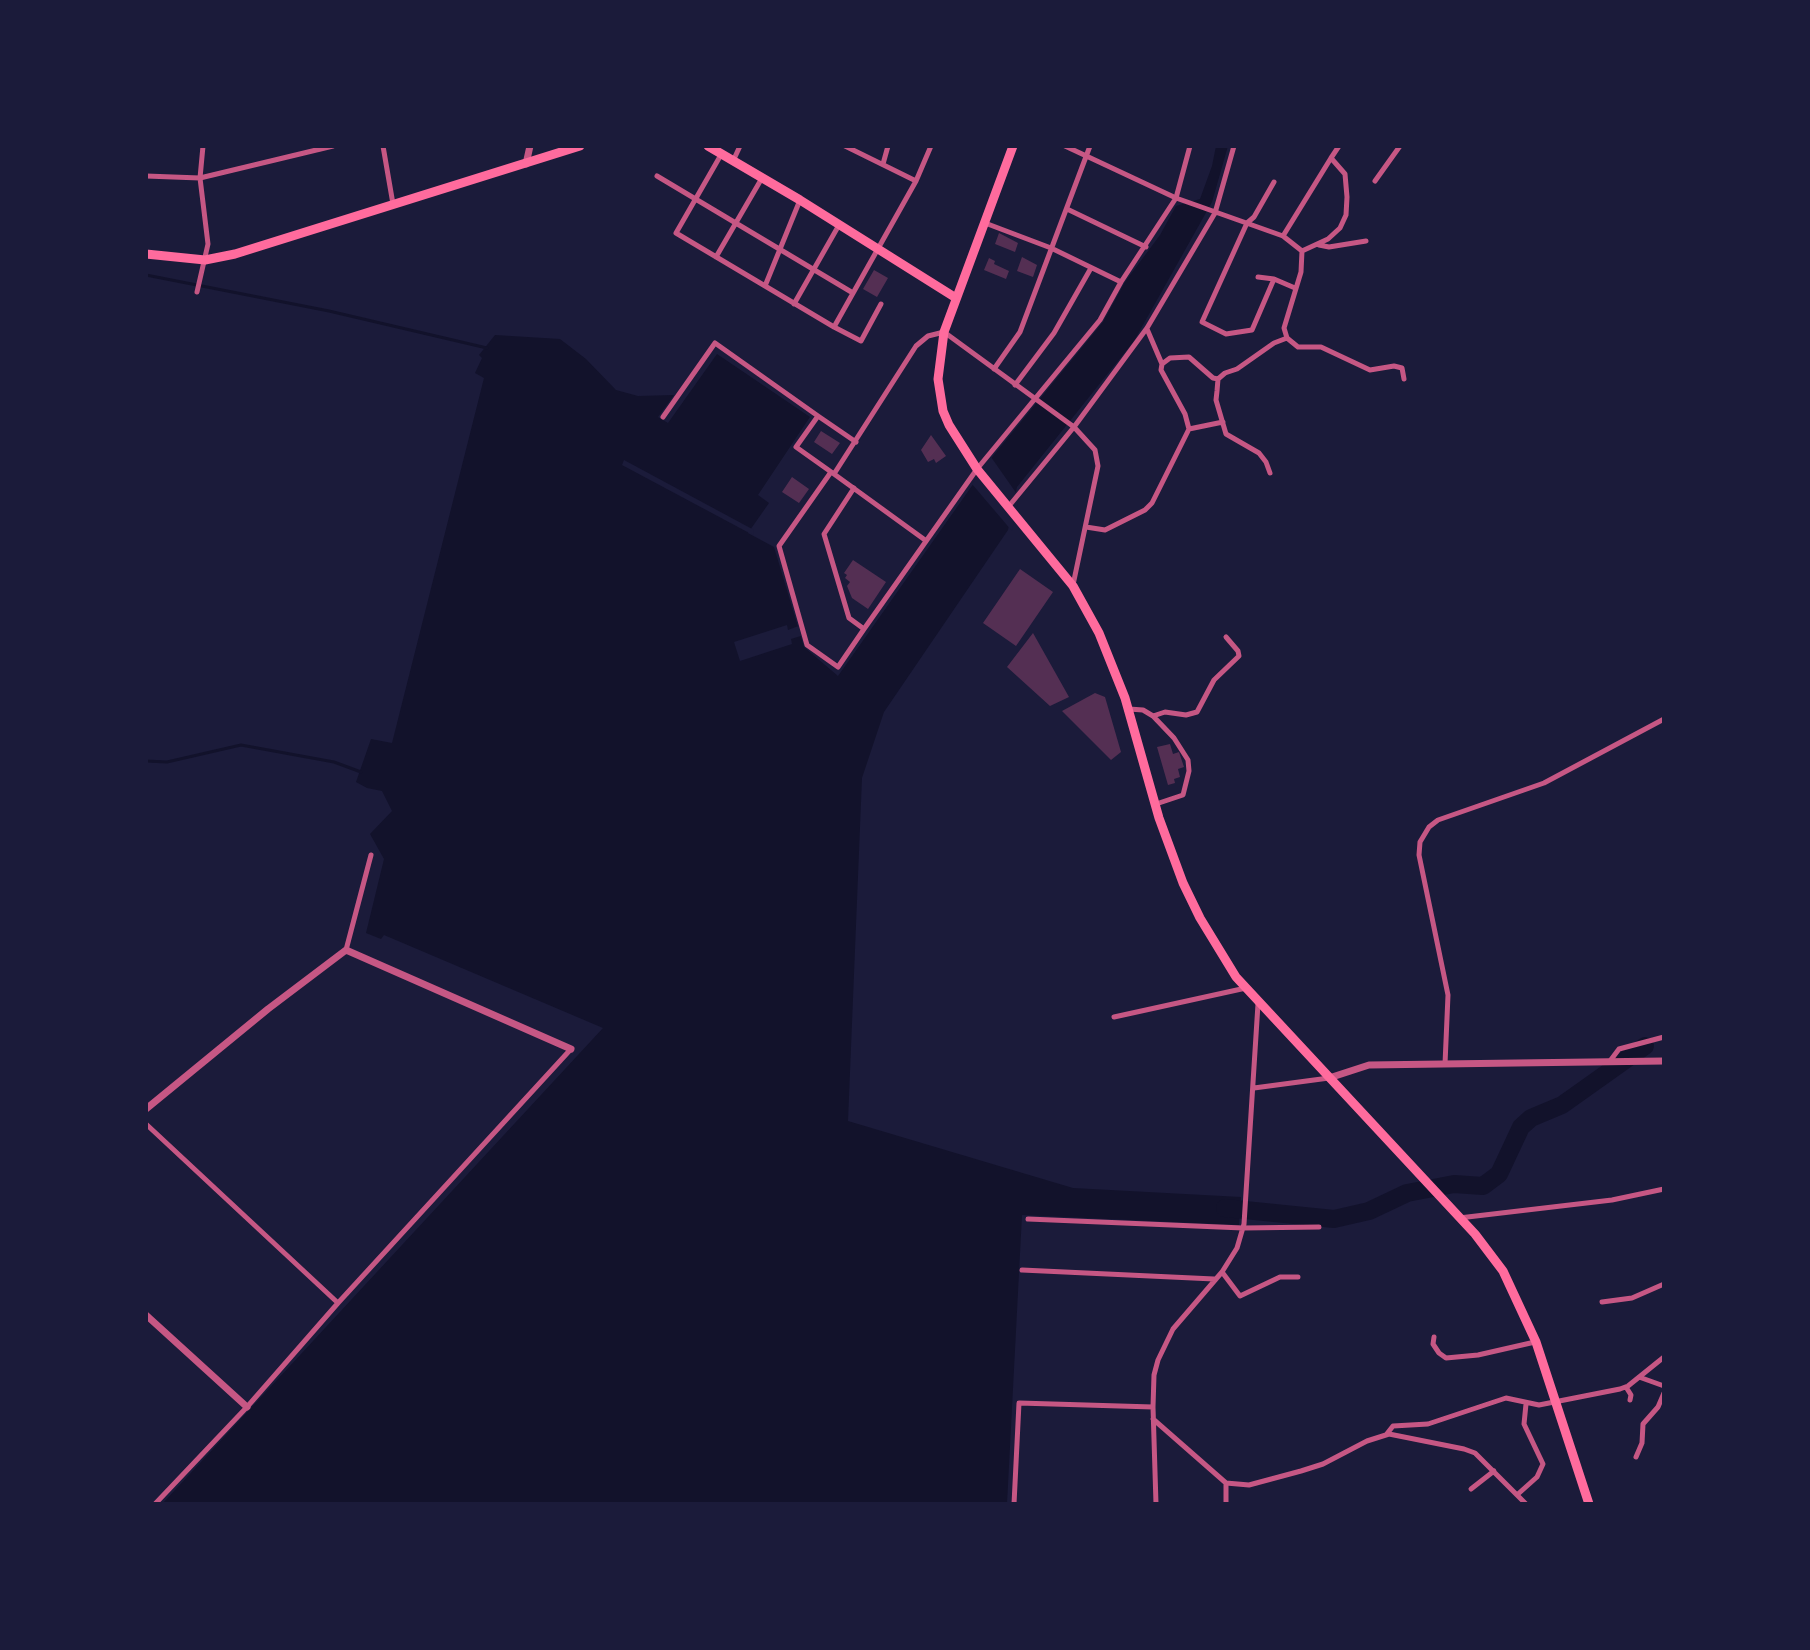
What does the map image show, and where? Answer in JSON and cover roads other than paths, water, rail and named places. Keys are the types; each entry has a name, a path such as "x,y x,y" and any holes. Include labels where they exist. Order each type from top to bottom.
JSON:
{"highway":[{"path":"146,254 205,260 235,254 394,207 580,146"},
{"path":"708,146 956,298"},
{"path":"1013,146 944,332 938,371 940,400 949,425 977,469 1073,586 1099,633 1128,709 1155,804 1188,895 1236,977 1442,1198 1503,1271 1536,1342 1589,1504"}],"street":[{"path":"197,292 208,244 200,178 203,146"},
{"path":"146,176 200,178 333,146"},
{"path":"383,146 394,207"},
{"path":"526,164 530,146"},
{"path":"733,160 740,146"},
{"path":"845,146 916,181"},
{"path":"883,164 888,146"},
{"path":"834,327 916,181 931,146"},
{"path":"1065,146 1176,198 1283,236 1302,251"},
{"path":"994,369 1020,332 1090,146"},
{"path":"1073,586 1098,466 1097,456 1074,427 1035,399 1015,385 944,332 928,336 916,346 890,383 856,442 779,546 807,645 838,667 977,469 1035,399 1100,320 1176,198 1190,146"},
{"path":"1009,506 1074,427 1147,328 1214,212 1234,146"},
{"path":"1283,236 1339,146"},
{"path":"1375,181 1400,146"},
{"path":"722,153 676,233 861,341 881,304"},
{"path":"1302,251 1318,245 1340,228 1346,215 1345,174 1331,158"},
{"path":"657,176 853,293"},
{"path":"716,257 762,177"},
{"path":"1274,182 1254,217 1247,223 1202,322 1226,334 1252,330 1274,279"},
{"path":"765,286 800,200"},
{"path":"1067,209 1146,247"},
{"path":"985,223 1051,248 1121,282"},
{"path":"794,304 839,224"},
{"path":"1318,245 1329,247 1366,241"},
{"path":"1302,251 1301,272 1284,328 1287,338 1298,347 1321,347 1370,370 1402,368 1404,379"},
{"path":"1015,385 1054,333 1091,268"},
{"path":"1258,277 1274,279 1295,288"},
{"path":"1086,527 1105,530 1145,510 1152,503 1189,429 1185,414 1161,370 1162,364 1147,328"},
{"path":"1270,473 1259,453 1226,434 1216,400 1218,379 1287,338"},
{"path":"663,417 715,343 856,442"},
{"path":"1162,364 1170,358 1189,357 1218,379"},
{"path":"818,416 796,447 925,540"},
{"path":"1189,429 1223,422"},
{"path":"854,488 824,534 849,618 864,629"},
{"path":"1153,716 1165,712 1186,715 1197,712 1214,680 1239,656 1226,637"},
{"path":"1128,709 1143,710 1153,716 1186,756 1189,771 1183,795 1155,804"},
{"path":"1445,1064 1448,995 1419,855 1420,842 1429,827 1438,820 1544,783 1664,719"},
{"path":"146,1109 346,950 371,855"},
{"path":"155,1504 247,1407 571,1049 346,950"},
{"path":"1114,1017 1246,988"},
{"path":"1156,1504 1154,1375 1162,1349 1173,1329 1222,1272 1237,1248 1243,1226 1258,1003"},
{"path":"1609,1062 1619,1049 1664,1037"},
{"path":"1254,1088 1329,1078 1369,1065 1664,1061"},
{"path":"146,1124 338,1303"},
{"path":"1459,1218 1612,1200 1664,1189"},
{"path":"1028,1219 1319,1227"},
{"path":"1022,1270 1215,1279"},
{"path":"1222,1272 1240,1296 1280,1277 1298,1277"},
{"path":"1602,1302 1632,1298 1664,1284"},
{"path":"146,1315 247,1407"},
{"path":"1434,1337 1433,1344 1446,1358 1478,1355 1536,1342"},
{"path":"1386,1435 1393,1426 1428,1424 1506,1398 1539,1405 1626,1387 1664,1357"},
{"path":"1638,1377 1664,1386"},
{"path":"1626,1387 1631,1395 1630,1400"},
{"path":"1636,1457 1642,1443 1643,1424 1658,1407 1664,1393"},
{"path":"1014,1504 1019,1403 1153,1407"},
{"path":"1518,1494 1537,1477 1543,1464 1524,1424 1526,1404"},
{"path":"1153,1419 1226,1483 1249,1485 1301,1471 1386,1435 1475,1453 1526,1504"},
{"path":"1471,1489 1494,1471"},
{"path":"1226,1483 1226,1504"}],"waterway":[{"path":"146,275 329,311 487,348"},
{"path":"146,761 167,762 241,745 334,762 361,772"},
{"path":"1225,1208 1334,1219 1369,1211 1407,1193 1454,1184 1483,1186 1499,1174 1521,1127 1531,1118 1562,1105 1645,1046"}]}
